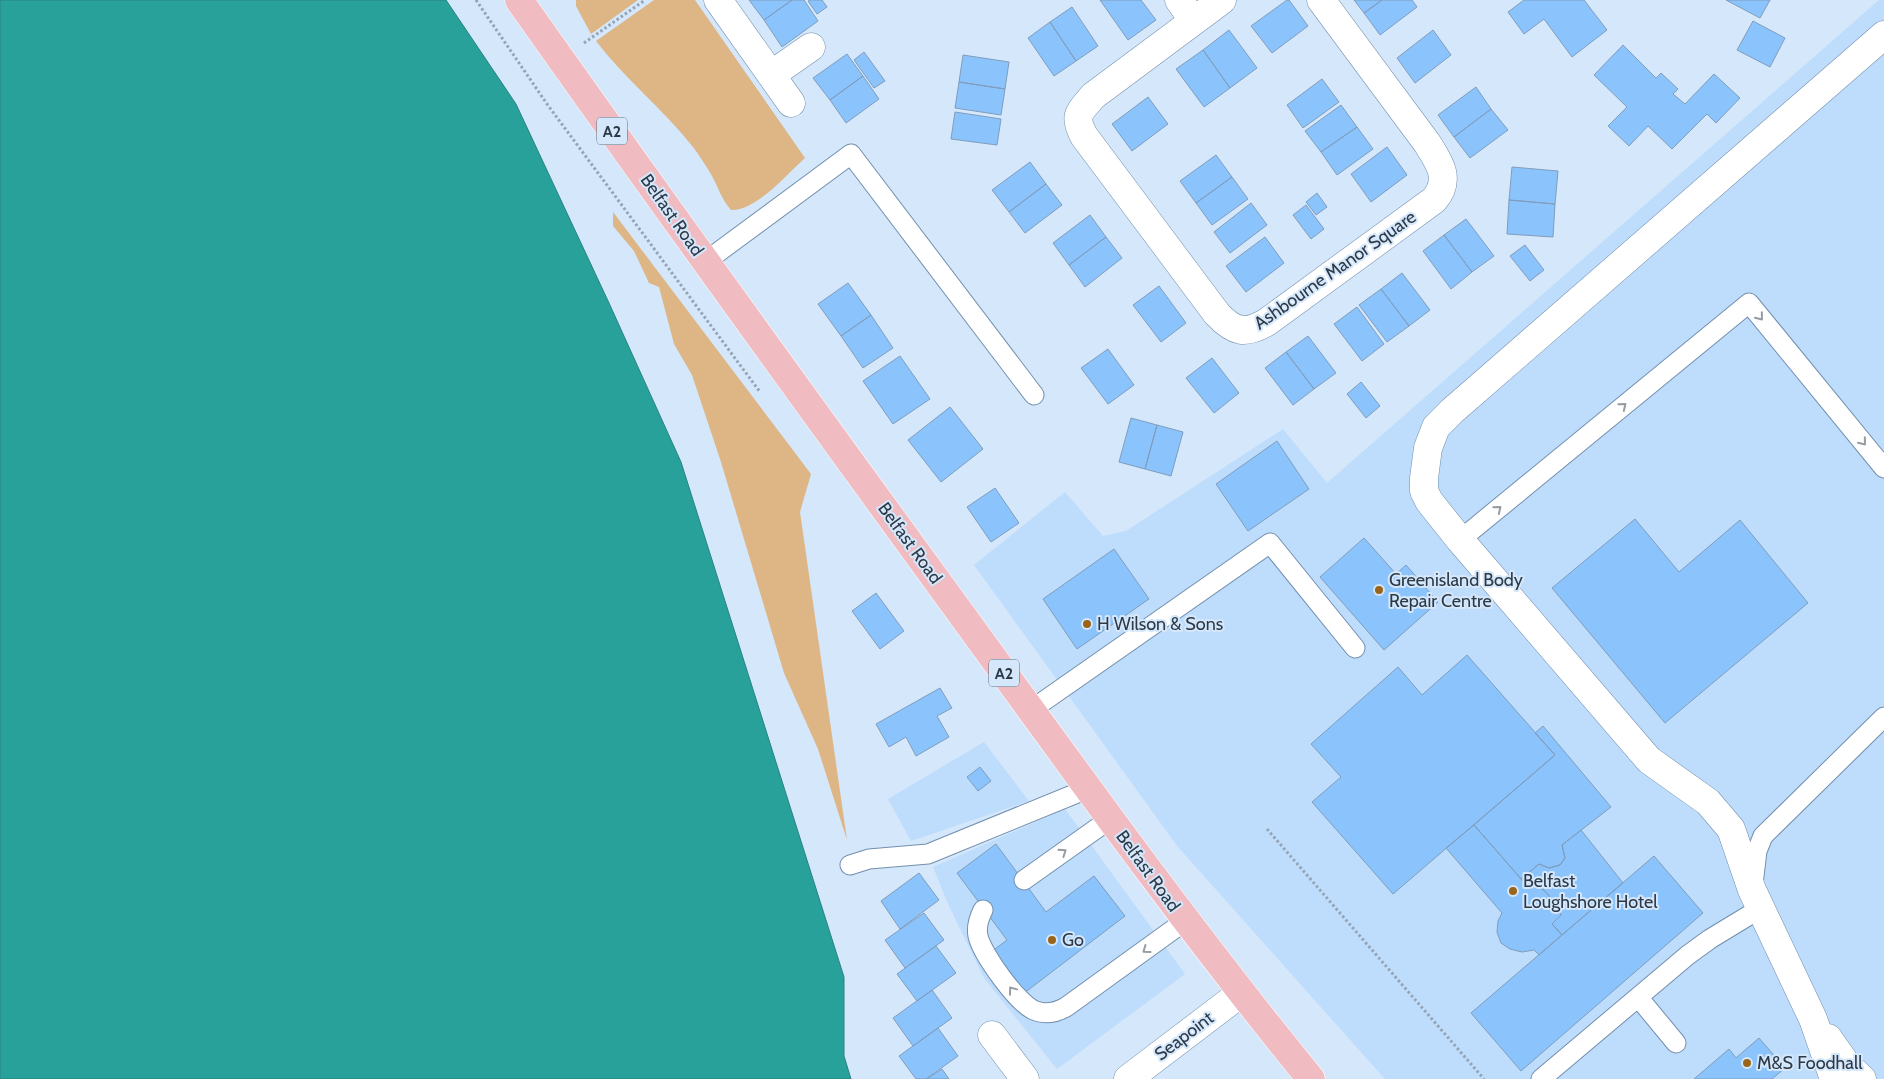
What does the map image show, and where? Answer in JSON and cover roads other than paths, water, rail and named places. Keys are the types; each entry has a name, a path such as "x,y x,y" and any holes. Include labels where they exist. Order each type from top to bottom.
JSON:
{"highway":[{"name":"Belfast Road","path":"519,0 705,262 1087,789 1302,1076"}],"street":[{"path":"718,0 791,104"},
{"name":"Ashbourne Manor Square","path":"1222,0 1186,10 1093,96 1078,116 1077,125 1217,314 1236,330 1248,330 1267,322 1434,200 1442,191 1442,171 1427,142 1321,0"},
{"path":"1834,1079 1813,1019 1756,899 1730,829 1708,802 1649,760 1460,540 1429,501 1424,491 1424,478 1428,448 1436,427 1452,411 1884,35"},
{"path":"771,75 811,47"},
{"name":"Seapoint","path":"1128,1079 1241,993"},
{"path":"1813,1019 1847,1065 1862,1079"},
{"path":"992,1035 1025,1079"}],"lane":[{"path":"705,262 851,154 1034,395"},
{"path":"1460,540 1749,303 1884,468"},
{"path":"1031,710 1270,544 1355,648"},
{"path":"1541,1079 1756,899 1757,851 1762,836 1884,717"},
{"path":"850,865 869,859 928,854 1087,789"},
{"path":"1024,880 1110,819"},
{"path":"1730,829 1745,835 1762,836"},
{"path":"983,910 978,921 977,934 987,958 1024,1003 1037,1012 1048,1013 1066,1007 1185,921"},
{"path":"1638,997 1676,1043"}],"place":[{"name":"Greenisland Body Repair Centre","path":"1379,590"},
{"name":"H Wilson & Sons","path":"1087,624"},
{"name":"Belfast Loughshore Hotel","path":"1513,891"},
{"name":"Go","path":"1052,940"},
{"name":"M&S Foodhall","path":"1747,1063"}]}
